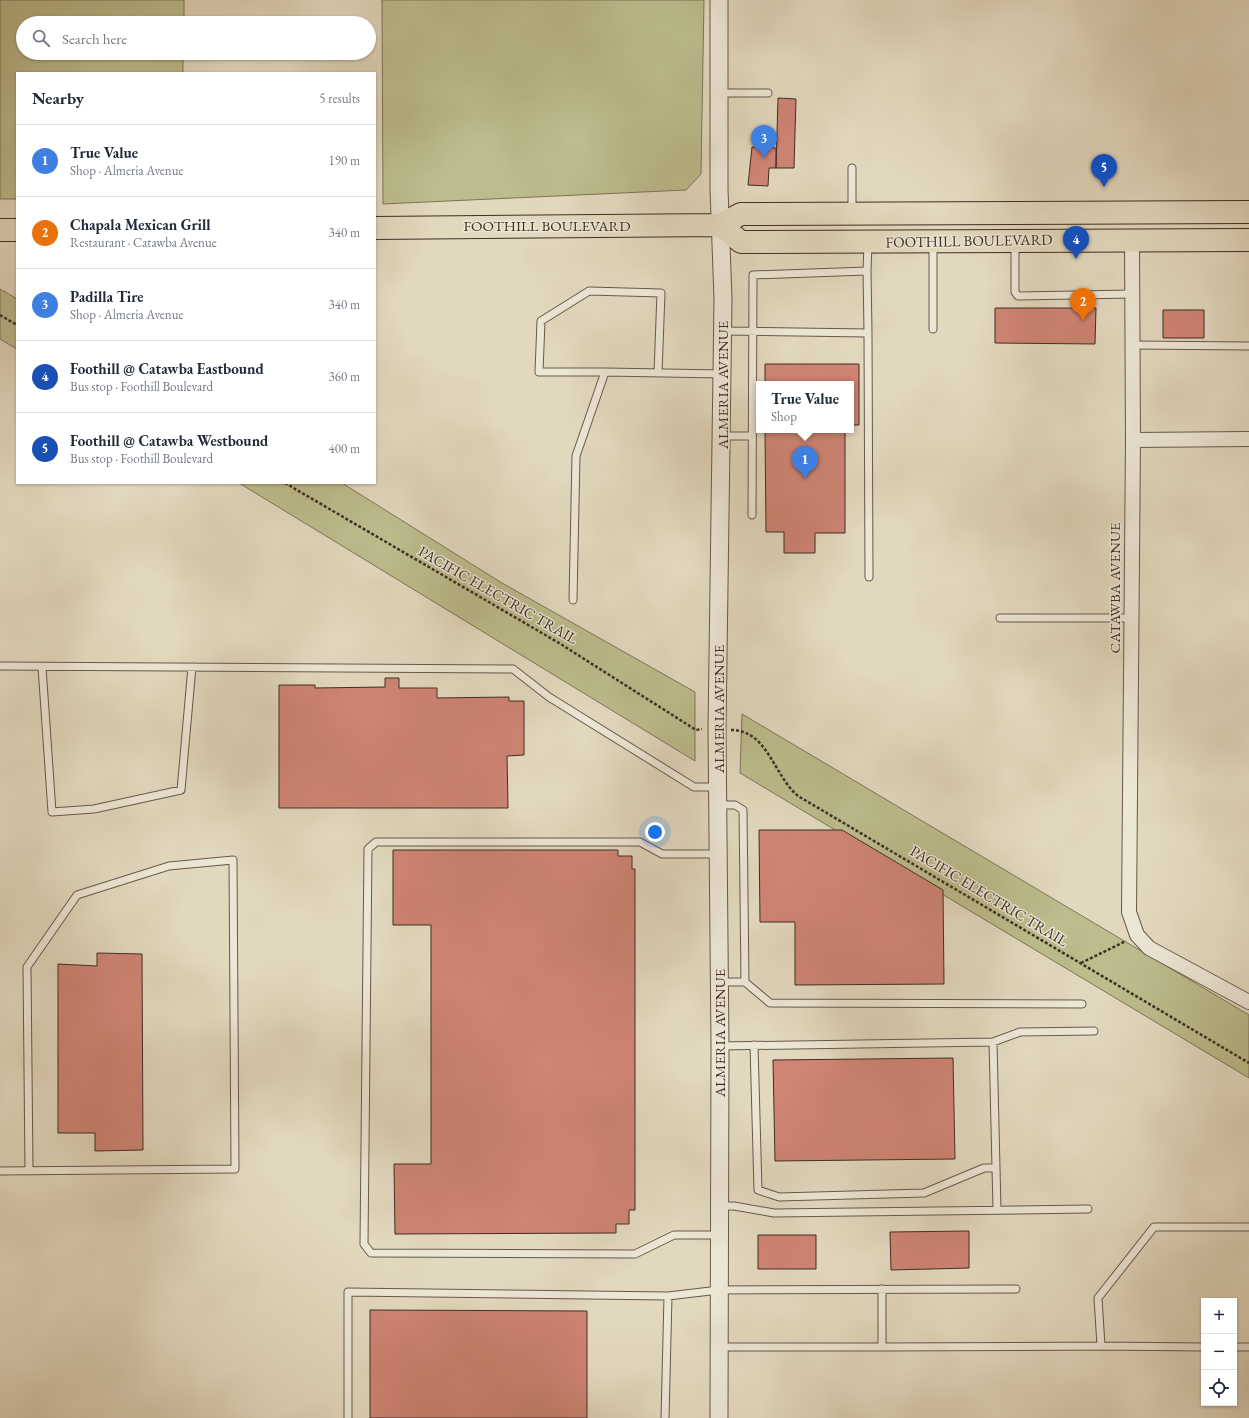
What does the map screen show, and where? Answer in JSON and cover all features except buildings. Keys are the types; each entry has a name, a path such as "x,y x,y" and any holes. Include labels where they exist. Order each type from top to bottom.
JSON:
{"main road":[{"name":"FOOTHILL BOULEVARD","path":"376,228 720,224 741,214 1249,212"},
{"name":"FOOTHILL BOULEVARD","path":"720,224 741,242 1249,240"},
{"path":"0,230 16,230"}],"street":[{"name":"ALMERIA AVENUE","path":"719,0 720,224 723,331 723,436 717,730 720,982 719,1418"},
{"name":"CATAWBA AVENUE","path":"1132,240 1133,440 1129,912 1137,935"},
{"path":"1133,440 1249,439"},
{"path":"1137,935 1149,948 1249,1002"}],"lane":[{"path":"719,93 768,93"},
{"path":"852,168 852,213"},
{"path":"1015,240 1015,292 1018,296 1132,294"},
{"path":"933,241 933,329"},
{"path":"868,242 870,577"},
{"path":"752,516 753,275 867,271"},
{"path":"658,373 661,293 589,291 541,321 539,372 723,374"},
{"path":"723,331 868,333"},
{"path":"1133,345 1249,346"},
{"path":"573,600 576,456 605,372"},
{"path":"723,436 752,436"},
{"path":"1000,618 1132,618"},
{"path":"0,666 513,669 548,697 694,787 718,787"},
{"path":"42,666 52,812 94,809 181,790 192,667"},
{"path":"718,805 735,805 743,810 745,982"},
{"path":"719,854 662,854 640,842 376,842 368,849 364,1244 371,1253 636,1254 674,1235 719,1235"},
{"path":"0,1171 235,1169 233,860 169,866 77,895 27,967 29,1170"},
{"path":"720,982 745,982 770,1003 1082,1004"},
{"path":"720,1046 993,1042 1020,1032 1094,1031"},
{"path":"993,1042 997,1210"},
{"path":"754,1045 758,1190 779,1197 924,1193 984,1168 996,1168"},
{"path":"720,1206 734,1206 774,1213 1088,1209"},
{"path":"1100,1346 1098,1298 1154,1227 1249,1227"},
{"path":"882,1289 882,1347"},
{"path":"348,1418 348,1292 668,1296 719,1290 1016,1289"},
{"path":"665,1418 668,1296"},
{"path":"719,1347 1201,1346"},
{"path":"1237,1347 1249,1347"}],"path":[{"path":"0,315 16,324"},
{"name":"PACIFIC ELECTRIC TRAIL","path":"287,484 559,643 696,730"},
{"name":"PACIFIC ELECTRIC TRAIL","path":"737,730 747,732 756,738 789,788 798,796 1249,1063"},
{"path":"1081,963 1137,935"}],"green space":[{"path":"0,0 184,0 184,16 16,16 16,60 183,60 183,72 16,72 16,199 0,199"},
{"path":"382,0 704,0 701,174 686,190 383,204"},
{"path":"0,289 16,298 16,348 0,339"},
{"path":"241,484 344,484 502,583 695,692 695,761"},
{"path":"742,714 1249,1015 1249,1078 740,773"}],"place":[{"name":"Padilla Tire","path":"764,158"},
{"name":"Foothill @ Catawba Westbound","path":"1104,187"},
{"name":"Foothill @ Catawba Eastbound","path":"1076,259"},
{"name":"Chapala Mexican Grill","path":"1083,321"},
{"name":"True Value","path":"805,479"}]}
